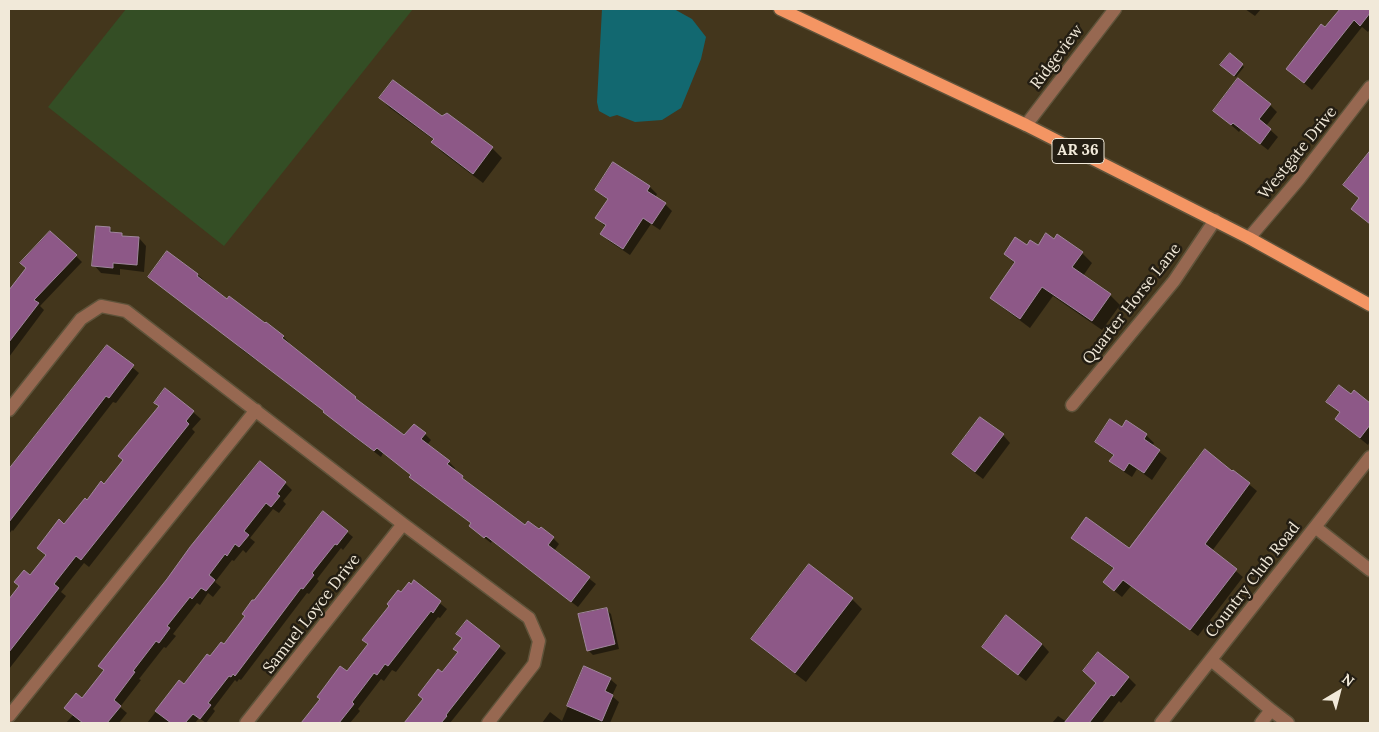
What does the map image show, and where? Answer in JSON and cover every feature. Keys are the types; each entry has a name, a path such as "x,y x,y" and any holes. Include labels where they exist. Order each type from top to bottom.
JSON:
{"main road":[{"name":"AR 36","path":"780,9 1026,125 1215,220 1370,305"}],"street":[{"name":"Ridgeview","path":"1026,125 1114,9"},
{"name":"Westgate Drive","path":"1249,238 1299,180 1370,87"},
{"name":"Quarter Horse Lane","path":"1072,405 1174,281 1215,220"},
{"path":"9,410 81,319 101,306 126,311 403,524 529,618 539,641 534,664 488,723"},
{"path":"9,716 256,410"},
{"name":"Country Club Road","path":"1161,723 1370,457"},
{"name":"Samuel Loyce Drive","path":"246,723 403,524"},
{"path":"1315,527 1370,570"},
{"path":"1211,660 1288,723"},
{"path":"1261,723 1271,710"}],"green space":[{"path":"126,9 413,9 224,246 48,107"}],"water":[{"path":"602,9 674,9 692,19 706,37 701,59 681,108 662,120 635,122 617,115 610,117 599,111 597,102"}],"building":[{"path":"1340,9 1370,9 1370,13 1360,26 1354,20 1304,83 1286,69 1321,24 1325,27"},
{"path":"1230,53 1243,64 1234,76 1220,65"},
{"path":"1238,78 1271,104 1259,119 1271,129 1260,144 1233,123 1231,125 1213,111"},
{"path":"393,80 442,116 447,113 493,147 473,174 431,142 434,139 379,98"},
{"path":"1370,151 1370,224 1351,209 1359,198 1343,185"},
{"path":"613,162 650,186 647,191 666,203 652,224 643,218 623,249 600,234 606,225 595,218 608,199 595,190"},
{"path":"96,226 110,227 110,232 122,233 122,236 139,237 137,265 113,263 113,268 92,266"},
{"path":"50,231 77,255 34,300 39,303 9,342 9,290 26,268 20,263"},
{"path":"1046,233 1054,239 1057,234 1083,252 1072,267 1111,294 1092,321 1042,287 1020,319 990,298 1015,262 1004,254 1015,237 1027,245 1030,240 1038,245"},
{"path":"167,251 227,299 229,296 266,322 284,336 282,338 355,398 404,435 414,424 426,433 421,439 450,461 447,464 463,476 462,478 525,525 528,521 539,529 541,527 554,537 548,545 590,577 571,602 486,536 484,538 469,526 471,523 409,477 411,475 377,448 374,451 148,277"},
{"path":"107,345 134,365 109,398 106,396 9,522 9,469"},
{"path":"1339,385 1351,394 1354,390 1370,403 1370,425 1360,438 1335,419 1340,412 1326,402"},
{"path":"165,388 194,411 186,421 189,424 81,560 76,556 54,584 59,588 9,652 9,599 19,586 14,582 24,570 30,575 46,555 37,548 59,519 64,524 85,498 87,500 101,481 104,484 123,460 118,456 159,406 154,403"},
{"path":"980,417 1004,434 975,472 952,454"},
{"path":"1110,419 1122,427 1126,420 1147,434 1144,439 1160,450 1144,473 1129,463 1124,471 1109,461 1114,455 1095,442"},
{"path":"1205,449 1250,483 1205,544 1237,569 1190,630 1123,580 1114,591 1103,582 1114,568 1071,538 1086,517 1129,548"},
{"path":"260,461 286,482 277,494 280,496 271,507 266,503 244,531 249,535 239,547 235,544 227,556 225,554 209,575 215,580 206,591 201,588 192,599 190,597 167,626 170,628 159,643 156,641 114,700 121,706 107,723 83,723 64,708 76,693 82,698 104,670 98,666 190,547"},
{"path":"323,511 348,531 312,573 314,575 303,589 301,588 235,676 233,674 231,677 229,676 208,703 211,705 200,719 193,714 185,723 171,723 155,711 179,680 184,684 207,654 210,656 221,642 224,644 245,616 242,614 252,600 254,600"},
{"path":"809,564 853,598 795,673 751,639"},
{"path":"414,580 441,601 433,613 431,611 388,666 385,664 377,675 374,673 339,723 301,723 320,699 317,697 340,666 347,671 368,644 362,640 389,606 387,604 398,590 401,592 409,582 411,584"},
{"path":"607,608 615,644 587,651 578,614"},
{"path":"1006,615 1042,644 1018,675 982,647"},
{"path":"467,620 500,646 441,723 404,723 423,699 418,695 438,669 442,672 458,652 453,649 462,638 456,634"},
{"path":"1098,652 1129,677 1114,696 1111,695 1089,723 1064,723 1096,683 1083,671"},
{"path":"584,666 611,678 605,691 613,695 602,721 567,706"}]}
